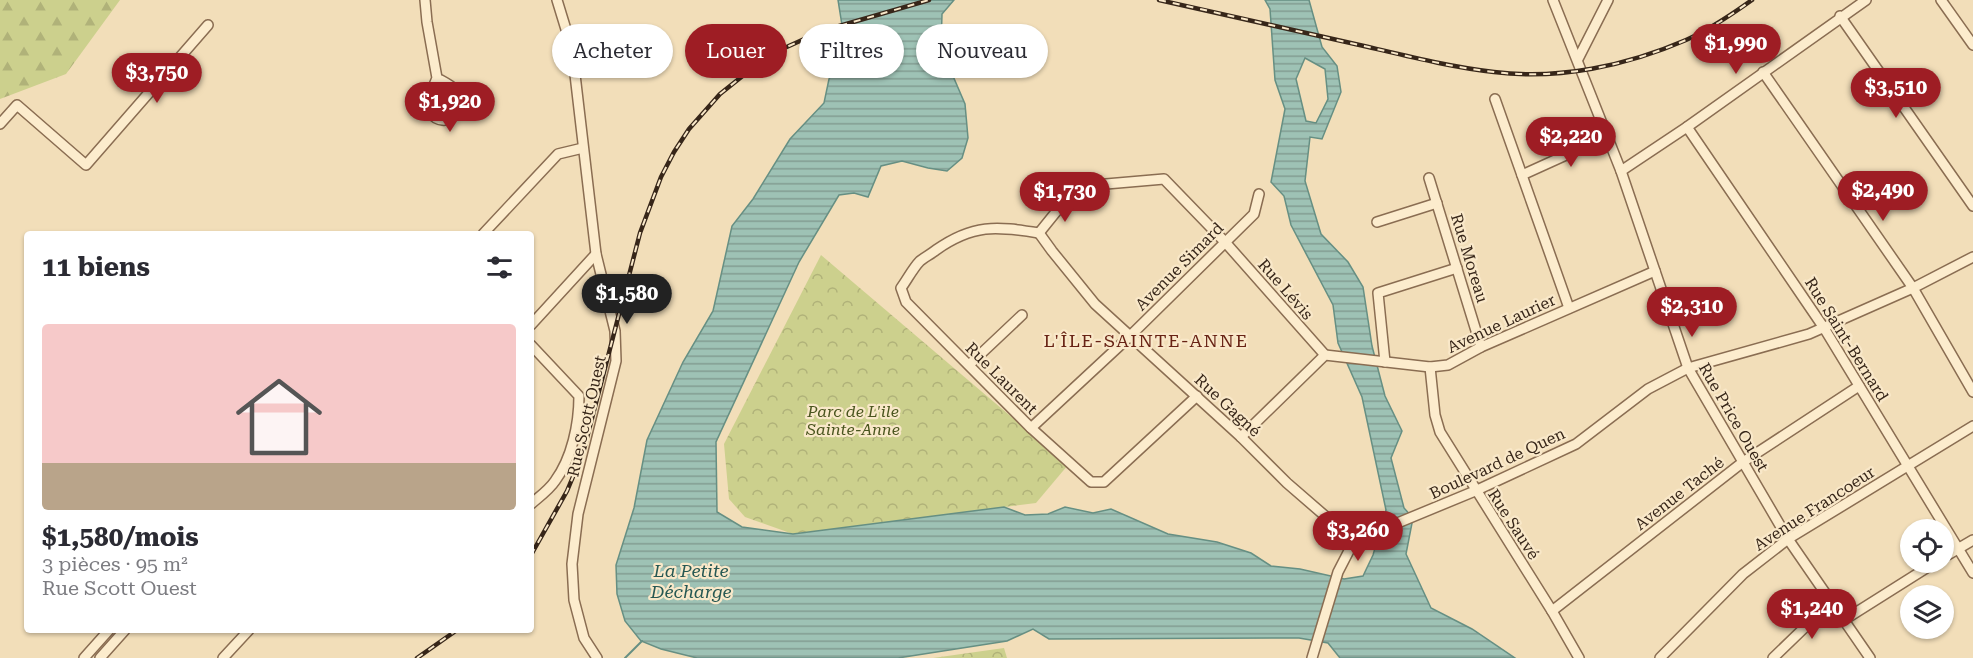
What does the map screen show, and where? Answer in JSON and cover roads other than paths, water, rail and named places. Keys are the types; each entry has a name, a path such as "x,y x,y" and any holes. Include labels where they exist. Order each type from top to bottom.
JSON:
{"street":[{"path":"425,0 438,78 429,97 428,111 441,121 449,120 455,115 458,98 454,89 438,78"},
{"name":"Rue Scott Ouest","path":"557,0 572,49 596,254 617,344 616,361 578,514 572,564 574,600 584,638 597,658"},
{"name":"Rue Price Ouest","path":"1553,0 1621,171 1688,368 1788,539 1870,658"},
{"path":"1578,59 1608,0"},
{"path":"1621,171 1866,0"},
{"path":"1941,0 1973,45"},
{"path":"1840,16 1973,206"},
{"path":"0,124 17,105 86,165 208,25"},
{"path":"1763,72 1913,288 1973,392"},
{"path":"1495,99 1569,308"},
{"name":"Rue Saint-Bernard","path":"1687,127 1824,328 1973,573"},
{"path":"1522,175 1608,136"},
{"path":"486,231 558,154 583,148"},
{"name":"Rue Moreau","path":"1429,178 1481,347"},
{"name":"Rue Lévis","path":"1039,233 1064,202 1106,184 1164,179 1225,242 1325,355"},
{"name":"Avenue Simard","path":"1031,428 1129,337 1254,214 1259,194"},
{"path":"1377,222 1437,203"},
{"name":"Rue Laurent","path":"1039,233 994,228 969,232 949,241 920,262 901,288 906,302 1031,428 1091,482 1104,482 1197,396"},
{"name":"Rue Gagné","path":"1039,233 1095,304 1241,437 1287,483 1354,541"},
{"path":"534,322 596,254"},
{"name":"Boulevard de Quen","path":"1354,541 1475,491 1576,444 1648,389 1688,368 1809,334 1913,288 1973,257"},
{"path":"1385,362 1378,293 1457,268"},
{"name":"Avenue Laurier","path":"1325,355 1430,367 1448,364 1481,347 1655,271"},
{"path":"969,365 1022,315"},
{"path":"534,348 579,396 579,416 565,466 554,483 534,501"},
{"path":"1241,437 1325,355"},
{"name":"Rue Sauvé","path":"1430,367 1435,415 1440,432 1579,658"},
{"name":"Avenue Taché","path":"1552,611 1743,462 1859,386"},
{"name":"Avenue Francoeur","path":"1660,658 1743,574 1788,539 1973,426"},
{"path":"1954,551 1973,540"},
{"path":"1312,657 1338,572 1354,541"},
{"path":"1844,620 1919,573"},
{"path":"1773,658 1831,602"},
{"path":"84,658 106,633"},
{"path":"100,658 122,633"},
{"path":"223,658 246,633"}],"water":[{"name":"La Petite Décharge","path":"838,0 954,0 942,14 942,24 916,24 916,78 954,78 965,104 968,138 962,158 947,171 902,161 881,166 868,197 854,193 839,195 799,262 716,442 717,512 742,527 793,534 1004,507 1025,515 1048,514 1065,507 1093,513 1111,509 1168,534 1217,542 1251,553 1271,566 1300,569 1344,579 1363,576 1373,555 1386,510 1362,397 1338,343 1333,305 1291,225 1284,196 1271,182 1285,109 1275,80 1270,9 1265,0 1309,0 1322,47 1337,66 1341,92 1322,139 1310,137 1305,181 1321,234 1348,262 1363,287 1372,346 1385,396 1402,431 1391,458 1404,508 1413,518 1406,554 1431,608 1472,629 1515,658 1340,658 1328,643 1299,638 1049,639 1033,629 1007,641 898,658 697,658 661,649 641,641 625,621 617,594 616,565 634,508 647,440 683,362 713,311 732,226 753,199 790,139 824,103 829,79 904,78 904,24 842,24","holes":["1305,58 1325,69 1328,99 1316,123 1306,121 1296,79"]}],"waterway":[{"path":"625,658 642,641"}],"railway":[{"path":"534,550 567,491 583,453 640,233 661,177 689,129 720,94 769,55 822,31 929,0"},
{"path":"1159,0 1445,64 1518,74 1592,69 1640,57 1703,32 1752,0"},
{"path":"417,658 453,633"}],"district":[{"name":"L'ÎLE-SAINTE-ANNE","path":"1146,341"}],"park label":[{"name":"Parc de L'ile Sainte-Anne","path":"853,420"}]}
